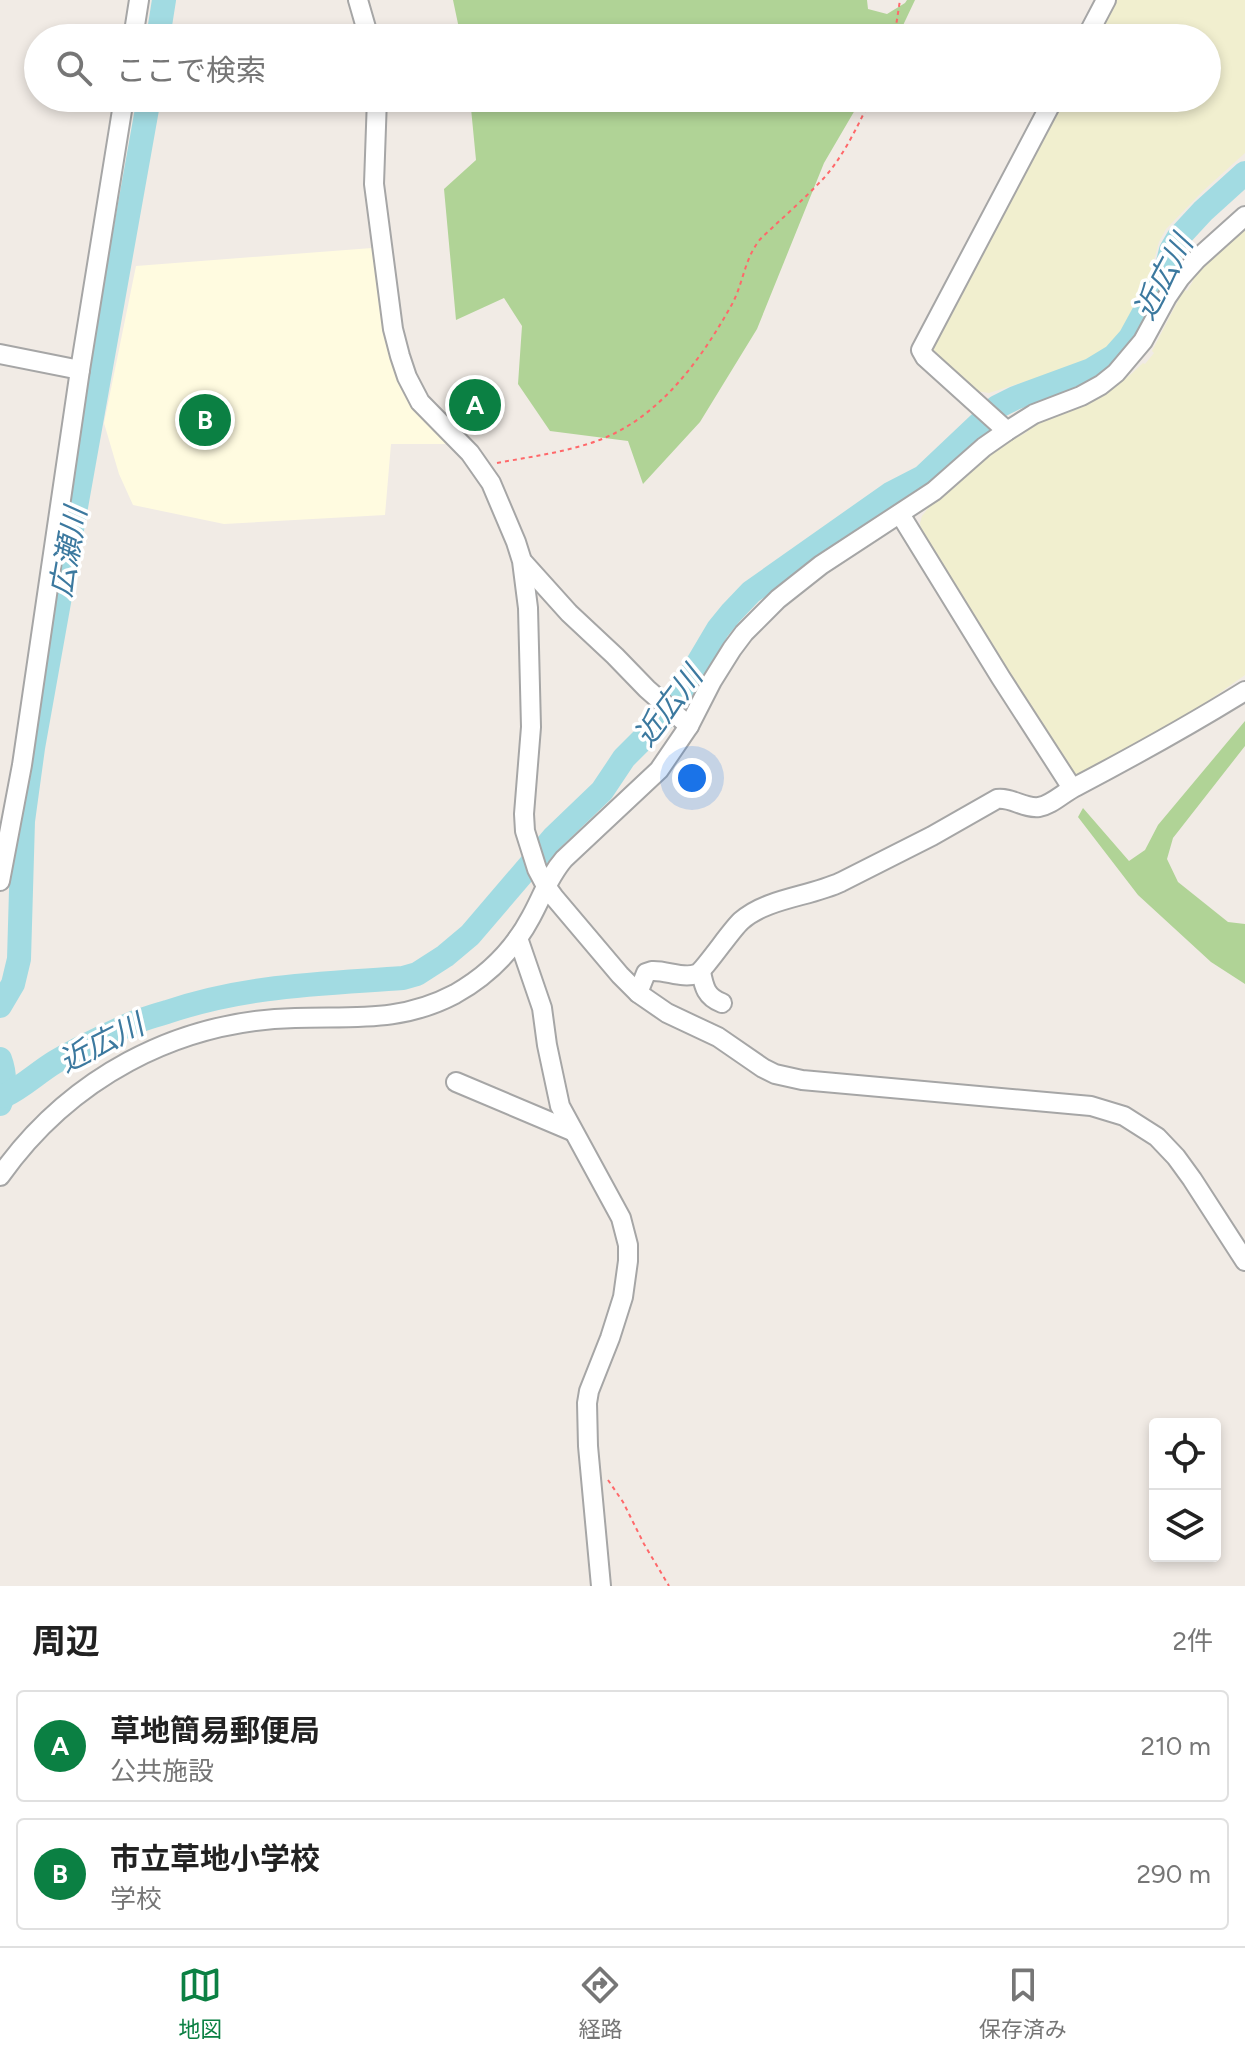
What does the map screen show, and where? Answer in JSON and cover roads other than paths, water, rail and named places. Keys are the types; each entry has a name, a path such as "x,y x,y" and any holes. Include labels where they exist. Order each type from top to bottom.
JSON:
{"street":[{"path":"135,24 139,0"},
{"path":"358,0 365,24"},
{"path":"1093,24 1106,0"},
{"path":"0,881 22,765 122,112"},
{"path":"377,112 374,184 393,329 400,356 420,402 470,453 491,483 522,561 528,608 531,713 531,748 524,802 525,831 546,886 638,993 667,1013 718,1037 763,1068 788,1078 1091,1106 1124,1116 1157,1137 1176,1157 1245,1261"},
{"path":"1003,427 921,350 1047,112"},
{"path":"0,1176 40,1126 119,1066 149,1051 198,1033 241,1022 377,1018 401,1014 456,994 476,980 518,938 564,859 659,770 684,722 721,665 760,616 806,575 934,491 1003,427 1081,396 1116,373 1143,341 1180,278 1245,216"},
{"path":"0,354 80,370"},
{"path":"900,514 1072,788"},
{"path":"522,561 569,613 684,722"},
{"path":"638,993 646,973 652,971 693,975 701,972 730,932 751,913 826,889 932,836 997,799 1005,798 1039,807 1130,759 1245,691"},
{"path":"518,938 542,1008 560,1106 621,1218 628,1245 623,1297 589,1391 587,1410 601,1586"},
{"path":"701,972 709,997 722,1003"},
{"path":"456,1082 572,1131"}],"waterway":[{"name":"広瀬川","path":"160,24 164,0"},
{"name":"広瀬川","path":"0,1006 13,984 19,959 23,821 33,748 147,112"},
{"name":"近広川","path":"4,1096 72,1052 151,1017 196,1003 255,991 403,978 417,974 445,956 470,935 553,838 602,791 624,758 667,715 718,629 751,592 890,494 923,477 997,407 1091,370 1114,356 1130,338 1165,274 1171,250 1178,238 1245,173"},
{"name":"広瀬川","path":"0,1059 4,1082 0,1104"}],"place":[{"name":"草地簡易郵便局","path":"475,405"},
{"name":"市立草地小学校","path":"205,420"}]}
